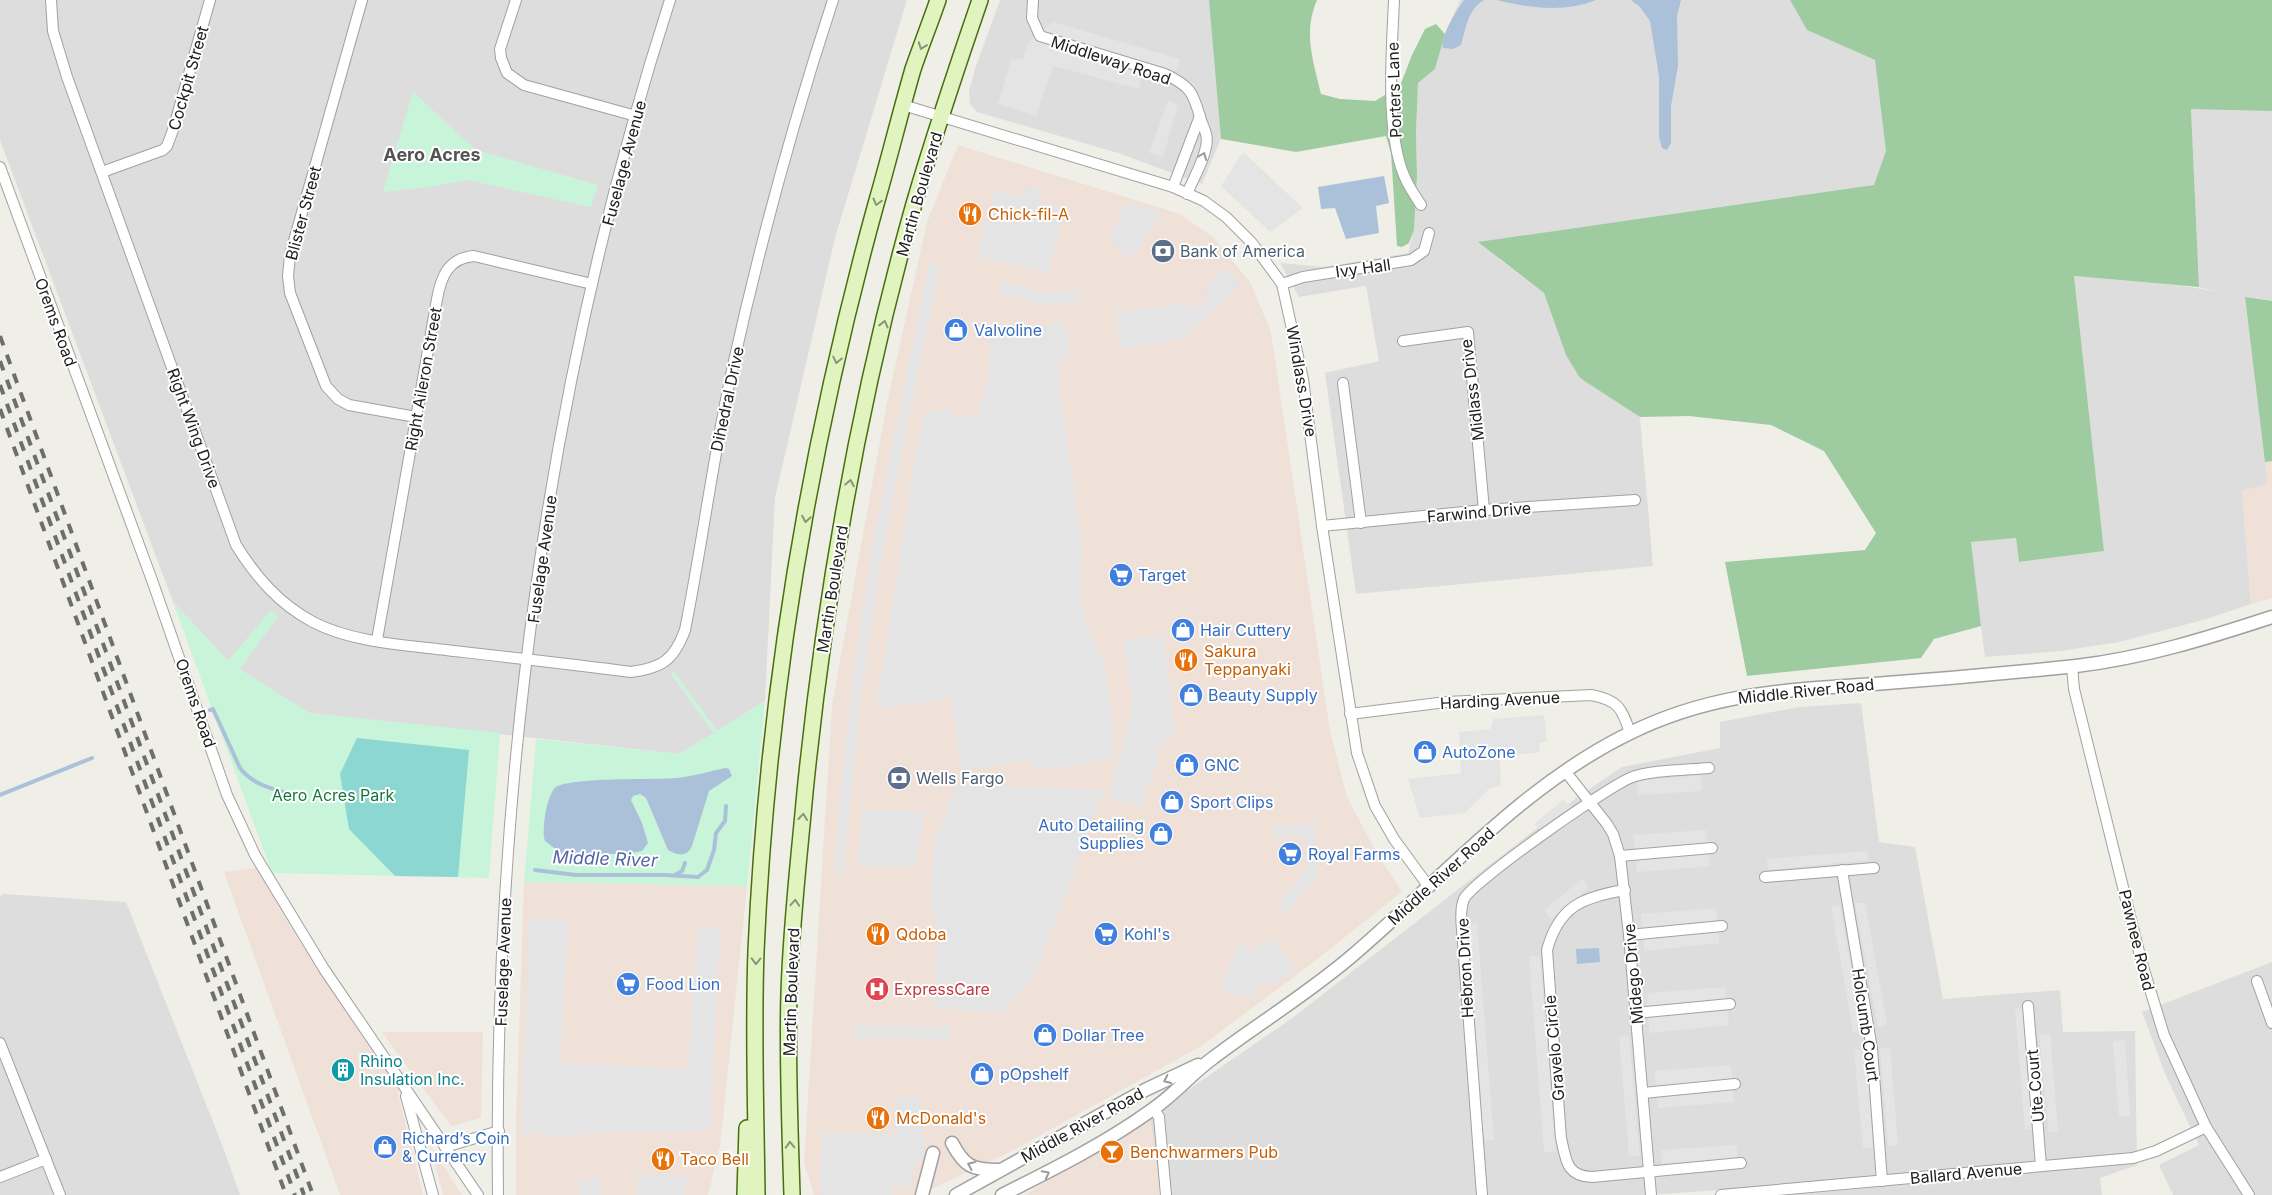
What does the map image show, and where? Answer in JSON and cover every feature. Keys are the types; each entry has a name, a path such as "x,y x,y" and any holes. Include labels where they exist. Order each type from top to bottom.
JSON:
{"main road":[{"name":"Martin Boulevard","path":"758,1195 755,1054 756,954 761,860 772,743 788,628 816,458 844,330 914,67 938,0"},
{"name":"Martin Boulevard","path":"792,1188 789,992 798,866 822,649 837,550 880,342 914,204 980,0"},
{"path":"745,1195 748,1122 755,1054"},
{"path":"792,1188 803,1195"}],"street":[{"name":"Right Wing Drive","path":"50,0 53,31 59,54 236,545 260,580 288,606 313,622 341,633 378,640 527,660"},
{"name":"Cockpit Street","path":"102,172 157,153 167,146 210,0"},
{"name":"Blister Street","path":"362,0 290,255 288,276 290,293 326,386 338,399 349,405 416,417"},
{"path":"516,0 500,49 501,58 507,73 524,85 636,116"},
{"name":"Fuselage Avenue","path":"498,1195 499,1051 505,887 527,660 562,431 592,284 636,116 670,0"},
{"name":"Dihedral Drive","path":"527,660 631,672 653,668 665,662 674,654 680,644 690,607 713,467 736,353 787,151 833,0"},
{"name":"Middleway Road","path":"1033,0 1032,18 1040,36 1184,84 1197,101 1206,131 1206,147 1187,194"},
{"name":"Porters Lane","path":"1394,0 1392,117 1397,150 1406,181 1421,205"},
{"name":"Windlass Drive","path":"903,106 1091,161 1173,187 1204,200 1226,217 1252,243 1282,284 1304,379 1322,526 1350,714 1359,758 1376,806 1394,839 1429,887"},
{"path":"1173,187 1200,116"},
{"name":"Orems Road","path":"0,167 153,583 228,794 256,855 285,907 324,969 478,1195"},
{"name":"Ivy Hall","path":"1282,284 1319,274 1411,260 1424,251 1429,233"},
{"name":"Right Aileron Street","path":"378,640 440,284 450,265 465,257 474,256 592,284"},
{"name":"Midlass Drive","path":"1402,341 1468,332 1484,510"},
{"path":"1343,384 1361,523"},
{"name":"Farwind Drive","path":"1322,526 1484,510 1635,500"},
{"name":"Middle River Road","path":"1002,1195 1061,1166 1154,1109 1211,1059 1311,990 1352,956 1512,812 1565,771 1630,733 1686,710 1748,694 2102,663 2165,650 2272,617"},
{"name":"Pawnee Road","path":"2072,666 2074,689 2153,1002 2178,1070 2206,1127 2250,1195"},
{"name":"Harding Avenue","path":"1350,714 1446,702 1591,695 1613,701 1619,707 1630,733"},
{"name":"Hebron Drive","path":"1482,1195 1462,930 1462,906 1471,890 1490,874 1589,802 1632,777 1709,768"},
{"name":"Midego Drive","path":"1565,771 1613,834 1620,856 1625,890 1652,1195"},
{"path":"1620,856 1712,848"},
{"path":"1765,877 1874,868"},
{"name":"Holcumb Court","path":"1842,870 1872,1049 1882,1181"},
{"name":"Gravelo Circle","path":"1625,890 1600,894 1574,907 1557,922 1552,931 1547,950 1561,1129 1566,1161 1571,1170 1582,1176 1603,1177 1742,1163"},
{"path":"1629,935 1722,926"},
{"path":"2257,981 2272,1023"},
{"path":"1636,1013 1730,1004"},
{"name":"Ute Court","path":"2028,1006 2041,1166"},
{"path":"0,1043 60,1195"},
{"name":"Middle River Road","path":"960,1194 1147,1090 1211,1059"},
{"path":"1643,1093 1735,1084"},
{"path":"404,1088 432,1195"},
{"path":"1154,1109 1159,1118 1166,1195"},
{"name":"Ballard Avenue","path":"1720,1195 1824,1190 1882,1181 2142,1156 2206,1127"},
{"path":"445,1147 499,1131"},
{"path":"952,1143 960,1158 966,1164 984,1170 1001,1170"},
{"path":"922,1195 933,1153"},
{"path":"0,1177 46,1159"}],"shaded area":[{"path":"0,0 907,0 835,238 775,498 765,701 717,731 674,672 671,674 714,733 679,754 309,713 239,669 278,616 228,661 173,602 0,140"},
{"path":"1000,0 1210,0 1221,139 1202,184 1118,153 977,112 970,104 969,91"},
{"path":"1460,0 1790,0 1807,30 1875,60 1892,186 1499,259 1544,293 1566,355 1584,379 1640,417 1653,566 1356,594 1325,373 1379,361 1366,286 1299,297 1280,263 1324,267 1408,253 1414,230 1417,176 1418,83 1435,69 1445,34"},
{"path":"1464,0 1484,0 1474,8 1466,26 1461,45 1453,49 1443,48 1446,30"},
{"path":"1497,0 1596,0 1571,7 1546,8"},
{"path":"1631,0 1681,0 1677,16 1678,66 1671,106 1671,143 1667,150 1662,148 1659,137 1659,76 1650,21 1640,7"},
{"path":"1053,22 1180,59 1177,70 1142,77 1139,89 1053,66 1036,116 998,104 1011,60 1023,59 1028,43"},
{"path":"1168,100 1178,105 1163,157 1149,153"},
{"path":"2272,108 2272,301 2245,297 2268,484 2242,491 2251,604 2203,620 2119,642 2061,651 1985,657 1970,542 2016,538 2019,562 2104,551 2074,276 2183,286 2215,291 2199,287 2191,109"},
{"path":"958,145 1180,214 1213,237 1250,282 1271,332 1330,731 1347,797 1376,852 1402,892 1302,971 1201,1046 1012,1151 919,1195 814,1195 804,1163 832,705 887,403 927,222"},
{"path":"1243,152 1303,208 1270,232 1221,186"},
{"path":"1384,176 1389,203 1376,206 1379,233 1346,239 1335,208 1321,209 1318,187"},
{"path":"1027,185 1041,189 1038,201 1065,207 1048,274 978,256 995,189 1024,197"},
{"path":"1128,202 1161,213 1131,261 1109,237"},
{"path":"929,264 941,266 911,403 880,566 862,688 843,872 833,871 853,676 873,543"},
{"path":"1227,268 1241,285 1197,325 1190,326 1190,338 1121,349 1116,312 1178,305 1188,301 1194,309 1209,299 1202,289"},
{"path":"1002,282 1052,294 1078,290 1079,302 1051,306 999,294"},
{"path":"1065,322 1070,357 1060,358 1059,384 1082,545 1081,599 1084,617 1105,668 1114,730 1112,759 1042,770 1035,767 1030,760 962,771 951,698 878,709 878,698 917,445 925,413 954,408 955,419 979,414 990,367 989,332"},
{"path":"2272,461 2272,598 2251,604 2242,491 2268,484 2265,462"},
{"path":"1163,634 1175,735 1166,736 1166,742 1162,747 1156,748 1159,757 1141,806 1108,797 1133,705 1123,641"},
{"path":"1861,703 1879,842 1915,847 1943,999 2060,990 2063,1032 2135,1031 2137,1165 2100,1178 2102,1195 1765,1195 1764,1187 1648,1195 1160,1195 1150,1116 1291,1019 1576,798 1622,767 1720,748 1720,722 1799,707"},
{"path":"1544,715 1547,741 1539,743 1540,752 1500,757 1501,786 1490,788 1465,813 1420,818 1408,779 1461,773 1459,732 1491,729 1493,719"},
{"path":"357,738 469,750 458,877 395,876 349,829 340,774"},
{"path":"726,768 729,769 732,776 709,791 692,846 685,854 668,850 646,798 640,794 633,796 631,800 642,823 648,843 642,851 625,854 562,854 545,841 546,812 550,797 556,787 595,780 678,778"},
{"path":"1701,775 1702,791 1638,795 1637,781"},
{"path":"957,784 1104,790 1036,974 1001,1013 935,1008 937,925 930,905 934,845"},
{"path":"1563,800 1572,807 1541,831 1534,824"},
{"path":"863,810 925,811 915,866 857,866"},
{"path":"1315,824 1318,873 1285,916 1278,902 1308,868 1304,836 1276,838 1274,826"},
{"path":"1706,830 1710,866 1637,872 1633,835"},
{"path":"1867,851 1868,860 1768,870 1767,859"},
{"path":"256,868 299,941 396,1085 423,1195 340,1195 224,872"},
{"path":"1583,878 1588,888 1551,919 1544,910"},
{"path":"524,882 747,886 720,1146 708,1195 516,1195 516,1127"},
{"path":"4,894 126,902 221,1142 240,1195 0,1195 0,896"},
{"path":"1855,903 1865,903 1887,1024 1878,1027"},
{"path":"1840,905 1862,1030 1853,1032 1831,907"},
{"path":"1716,908 1719,943 1644,951 1641,914"},
{"path":"530,918 568,921 560,1063 688,1069 698,927 720,930 710,1131 598,1132 572,1136 521,1133"},
{"path":"1477,923 1494,1140 1483,1141 1468,924"},
{"path":"1273,939 1295,970 1274,985 1260,980 1252,1000 1219,988 1238,945 1250,949"},
{"path":"1599,948 1600,962 1577,964 1576,949"},
{"path":"1529,956 1540,956 1556,1151 1544,1153"},
{"path":"2272,962 2272,1195 2173,1195 2159,1165 2199,1145 2166,1076 2142,1012"},
{"path":"1725,987 1729,1025 1649,1033 1647,993"},
{"path":"2025,1008 2034,1129 2025,1130 2015,1009"},
{"path":"853,1025 951,1026 948,1040 858,1039 853,1036"},
{"path":"382,1032 483,1032 481,1118 451,1126"},
{"path":"2050,1034 2058,1131 2049,1132 2039,1035"},
{"path":"1629,1036 1640,1156 1629,1156 1619,1037"},
{"path":"2125,1040 2130,1116 2119,1117 2113,1041"},
{"path":"1880,1048 1890,1048 1898,1145 1888,1146"},
{"path":"1854,1050 1866,1050 1873,1147 1863,1148"},
{"path":"1731,1065 1734,1102 1658,1108 1654,1071"},
{"path":"919,1097 925,1160 914,1161 915,1167 911,1181 904,1187 893,1188 893,1195 823,1195 820,1193 822,1133 896,1134 897,1098"},
{"path":"1150,1116 1160,1195 1025,1195"},
{"path":"430,1145 462,1195 443,1195"},
{"path":"1736,1145 1738,1158 1662,1165 1661,1150"},
{"path":"638,1174 686,1176 685,1195 637,1195"},
{"path":"600,1177 600,1195 578,1195 579,1180"}],"green space":[{"path":"1209,0 1317,0 1313,12 1310,35 1315,70 1321,94 1340,99 1375,101 1400,86 1425,29 1436,24 1445,34 1435,69 1418,83 1417,176 1414,230 1409,243 1402,247 1397,246 1391,153 1386,136 1296,152 1221,139"},
{"path":"1790,0 2272,0 2272,111 2191,109 2199,287 2074,276 2104,551 2019,562 2016,538 1971,542 1981,626 1934,639 1921,658 1747,676 1725,562 1865,550 1876,533 1824,451 1771,425 1689,416 1640,417 1580,378 1566,355 1544,293 1478,242 1874,185 1886,151 1875,60 1807,30"},
{"path":"413,92 476,150 598,185 591,207 467,180 383,192"},
{"path":"2245,297 2272,301 2272,461 2265,462"},
{"name":"Aero Acres Park","path":"173,602 228,661 271,610 278,616 240,669 309,713 500,733 489,878 272,873"},
{"path":"674,672 717,731 765,701 747,886 524,882 536,739 679,754 714,733 671,674"}],"waterway":[{"name":"Middle River","path":"210,710 213,709 240,768 246,774 260,784 302,797"},
{"name":"Middle River","path":"0,795 92,758"},
{"name":"Middle River","path":"535,870 576,875 698,877 707,870 714,850 716,833 725,821 726,806"},
{"path":"675,875 682,871 685,863"}],"railway":[{"path":"0,336 313,1195"},
{"path":"0,361 304,1195"},
{"path":"0,385 295,1195"},
{"path":"0,409 286,1195"}],"place":[{"name":"Chick-fil-A","path":"970,214"},
{"name":"Bank of America","path":"1163,251"},
{"name":"Valvoline","path":"956,330"},
{"name":"Target","path":"1121,575"},
{"name":"Hair Cuttery","path":"1183,630"},
{"name":"Sakura Teppanyaki","path":"1186,660"},
{"name":"Beauty Supply","path":"1191,695"},
{"name":"AutoZone","path":"1425,752"},
{"name":"GNC","path":"1187,765"},
{"name":"Wells Fargo","path":"899,778"},
{"name":"Sport Clips","path":"1172,802"},
{"name":"Auto Detailing Supplies","path":"1161,834"},
{"name":"Royal Farms","path":"1290,854"},
{"name":"Qdoba","path":"878,934"},
{"name":"Kohl's","path":"1106,934"},
{"name":"Food Lion","path":"628,984"},
{"name":"ExpressCare","path":"877,989"},
{"name":"Dollar Tree","path":"1045,1035"},
{"name":"Rhino Insulation Inc.","path":"343,1070"},
{"name":"pOpshelf","path":"982,1074"},
{"name":"McDonald's","path":"878,1118"},
{"name":"Richard’s Coin & Currency","path":"385,1147"},
{"name":"Benchwarmers Pub","path":"1112,1152"},
{"name":"Taco Bell","path":"663,1159"}],"district":[{"name":"Aero Acres","path":"432,155"}]}
